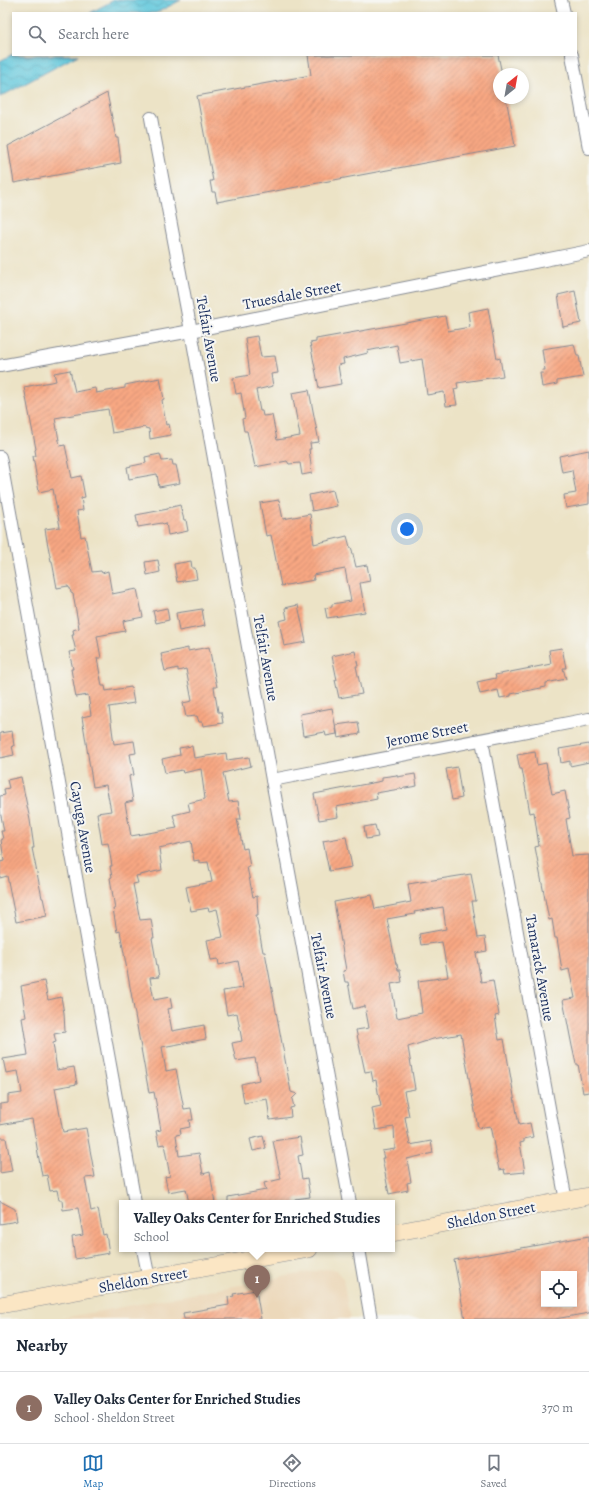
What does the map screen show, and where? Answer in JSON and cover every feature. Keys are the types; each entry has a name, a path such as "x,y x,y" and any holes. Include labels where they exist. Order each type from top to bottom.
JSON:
{"main road":[{"name":"Sheldon Street","path":"395,1232 589,1196"},
{"name":"Sheldon Street","path":"0,1305 293,1252"}],"street":[{"path":"561,0 564,12"},
{"path":"572,56 589,148"},
{"name":"Telfair Avenue","path":"151,118 192,331 272,780 349,1200"},
{"name":"Truesdale Street","path":"0,366 192,331 589,251"},
{"name":"Cayuga Avenue","path":"0,457 134,1200"},
{"name":"Jerome Street","path":"272,780 589,720"},
{"name":"Tamarack Avenue","path":"482,740 566,1201"},
{"path":"144,1252 149,1279"},
{"path":"360,1252 371,1319"}],"shaded area":[{"path":"326,1269 337,1270 343,1278 350,1319 58,1319"}],"water":[{"path":"114,0 181,0 158,12 92,12"},
{"path":"12,55 12,56 76,56 0,97 0,61"}],"building":[{"path":"308,56 498,56 501,68 493,68 493,104 507,104 515,146 217,202 215,192 212,192 210,181 213,181 197,96 311,75"},
{"path":"107,93 116,138 118,138 121,163 14,183 8,146"},
{"path":"575,291 581,323 563,327 558,295"},
{"path":"488,308 497,359 500,358 503,376 457,383 458,388 454,389 457,405 446,406 444,392 427,395 422,359 400,363 397,345 367,351 368,353 343,359 344,364 338,365 341,384 319,388 310,343 316,342 316,339 445,316 448,331 470,327 468,312"},
{"path":"257,336 261,357 275,356 278,373 271,374 273,386 256,390 260,411 262,411 263,416 272,415 277,440 300,436 292,393 309,390 319,442 310,443 311,449 309,449 312,473 302,475 300,463 289,464 287,461 255,467 247,431 244,431 242,419 245,418 241,393 236,394 233,378 250,375 245,338"},
{"path":"574,344 577,356 579,356 583,377 557,381 557,384 542,387 540,373 543,373 542,370 545,370 542,349"},
{"path":"70,370 75,392 95,388 96,393 125,388 125,385 160,378 164,399 162,400 166,425 169,424 171,435 150,439 149,429 145,427 112,433 108,409 55,418 60,446 65,445 72,478 81,476 85,497 81,498 83,510 77,511 81,537 85,536 92,572 101,571 102,573 108,571 112,594 137,589 143,617 123,621 125,631 97,636 101,658 97,658 102,686 105,686 106,691 131,687 134,703 109,707 114,744 134,741 136,753 130,754 134,775 129,776 133,801 125,803 131,836 177,828 173,815 190,811 188,803 205,799 201,769 183,773 182,770 165,773 162,759 180,755 179,748 192,746 194,758 226,753 227,760 249,757 251,766 223,773 229,802 238,801 241,819 237,819 243,849 247,848 250,867 247,867 253,897 257,896 258,915 256,915 263,952 265,952 291,1092 297,1094 292,1099 294,1107 290,1108 291,1117 270,1120 267,1099 244,1103 241,1084 259,1080 255,1058 236,1061 232,1043 242,1041 237,1013 227,1015 223,991 243,988 238,961 219,965 218,959 211,960 207,940 223,937 217,909 209,911 208,908 191,911 186,887 212,882 208,862 199,863 199,860 194,861 191,841 159,848 162,870 136,876 138,883 133,884 140,920 151,919 154,938 152,938 159,977 150,978 154,1000 170,997 172,1008 168,1009 172,1031 204,1025 206,1039 162,1047 166,1071 176,1069 184,1109 191,1108 193,1120 189,1120 190,1127 180,1129 181,1134 176,1135 179,1156 199,1153 203,1174 210,1172 215,1200 188,1200 186,1189 168,1192 165,1177 170,1176 164,1144 159,1145 156,1131 161,1130 154,1092 149,1093 120,931 117,932 110,878 112,877 110,866 112,866 108,843 102,844 97,813 111,811 106,785 93,787 82,717 91,715 88,695 76,697 71,669 73,669 69,652 76,651 72,635 74,635 73,630 79,628 73,594 71,593 70,588 68,586 57,588 45,529 60,527 53,489 39,492 33,456 36,456 36,449 24,387 56,381 54,373"},
{"path":"589,450 589,504 566,508 564,495 576,493 572,470 562,472 559,456"},
{"path":"160,454 162,461 172,460 173,465 176,465 180,483 159,487 157,474 129,479 127,467 146,463 145,457"},
{"path":"333,490 337,506 312,511 309,495"},
{"path":"279,500 283,519 310,514 314,544 347,536 356,567 367,565 370,581 360,583 365,612 327,618 325,608 332,607 332,604 351,601 345,569 313,575 314,580 281,586 271,535 266,536 260,503"},
{"path":"180,505 184,520 186,520 188,531 168,535 166,523 138,527 136,515 168,509"},
{"path":"158,560 160,572 147,575 145,562"},
{"path":"191,561 192,568 195,568 197,579 177,582 174,564"},
{"path":"298,605 306,642 284,646 279,621 287,619 285,608"},
{"path":"167,608 169,620 156,623 153,611"},
{"path":"202,609 205,626 179,631 176,613"},
{"path":"209,647 217,687 214,687 218,712 221,712 223,723 203,726 202,722 199,722 197,716 186,717 183,703 192,701 186,669 178,671 178,668 165,671 161,654 188,648 188,651"},
{"path":"562,648 566,668 563,668 566,679 546,683 546,687 511,694 511,696 500,698 498,690 480,694 477,682 496,678 495,675 551,664 549,650"},
{"path":"355,651 358,666 356,666 362,694 339,698 332,656"},
{"path":"332,708 337,734 326,736 325,732 303,736 300,714"},
{"path":"358,722 360,734 338,738 336,725"},
{"path":"12,731 14,746 12,746 14,755 0,758 0,733"},
{"path":"589,744 589,762 570,766 570,761 561,763 559,749"},
{"path":"535,752 537,765 546,763 552,794 565,791 570,818 566,819 572,856 589,855 589,1092 583,1093 578,1064 576,1064 563,1000 575,998 569,969 562,971 557,938 555,938 552,919 549,920 535,847 539,846 534,812 530,813 522,769 520,769 517,755"},
{"path":"457,767 462,798 452,800 446,769"},
{"path":"415,774 417,786 376,793 377,799 336,807 338,817 319,820 314,794 382,781 382,777 397,775 397,777"},
{"path":"21,777 30,820 34,848 32,848 47,916 16,922 7,876 0,878 0,862 4,861 1,831 4,831 0,811 0,796 5,795 4,789 9,788 7,780"},
{"path":"375,825 378,837 366,839 364,827"},
{"path":"346,837 352,867 329,871 323,841"},
{"path":"471,874 476,901 472,901 478,938 485,937 487,951 476,953 481,982 493,980 499,1015 495,1016 499,1040 504,1039 519,1125 530,1123 533,1137 524,1139 524,1142 520,1143 525,1172 505,1174 504,1169 499,1170 490,1126 478,1128 461,1034 433,1039 408,1047 415,1089 404,1091 409,1116 405,1117 410,1145 431,1141 433,1153 407,1159 411,1182 407,1183 408,1190 389,1194 382,1151 395,1149 394,1127 376,1130 372,1108 381,1106 376,1080 373,1081 371,1071 365,1072 356,1030 369,1028 365,1006 353,1009 348,982 345,982 343,971 346,970 334,902 372,895 375,909 411,902 408,884","holes":["443,907 446,929 419,934 421,945 442,942 448,977 418,981 422,1013 397,1018 391,984 402,982 400,970 398,970 396,964 387,919"]},
{"path":"44,981 48,1000 61,997 64,1013 65,1032 54,1034 56,1042 53,1043 57,1070 74,1067 77,1084 55,1088 63,1132 86,1128 95,1177 85,1178 91,1211 98,1209 103,1235 106,1234 109,1253 75,1259 72,1237 83,1235 78,1208 63,1210 62,1200 59,1200 57,1190 50,1191 47,1175 42,1176 32,1119 0,1125 0,1104 8,1103 8,1095 22,1093 18,1071 6,1073 3,1059 28,1055 22,1018 26,1017 21,986"},
{"path":"263,1136 266,1148 253,1151 250,1139"},
{"path":"300,1137 303,1155 298,1156 302,1179 307,1178 310,1197 295,1200 228,1200 228,1197 266,1190 264,1183 281,1179 273,1141"},
{"path":"0,1138 6,1138 12,1171 0,1173"},
{"path":"0,1201 15,1209 17,1221 0,1224"},
{"path":"589,1236 589,1313 555,1319 465,1319 454,1260"},
{"path":"256,1290 261,1319 184,1319 183,1313 229,1305 228,1297 234,1296 233,1294"}],"place":[{"name":"Valley Oaks Center for Enriched Studies","path":"257,1298"}]}
